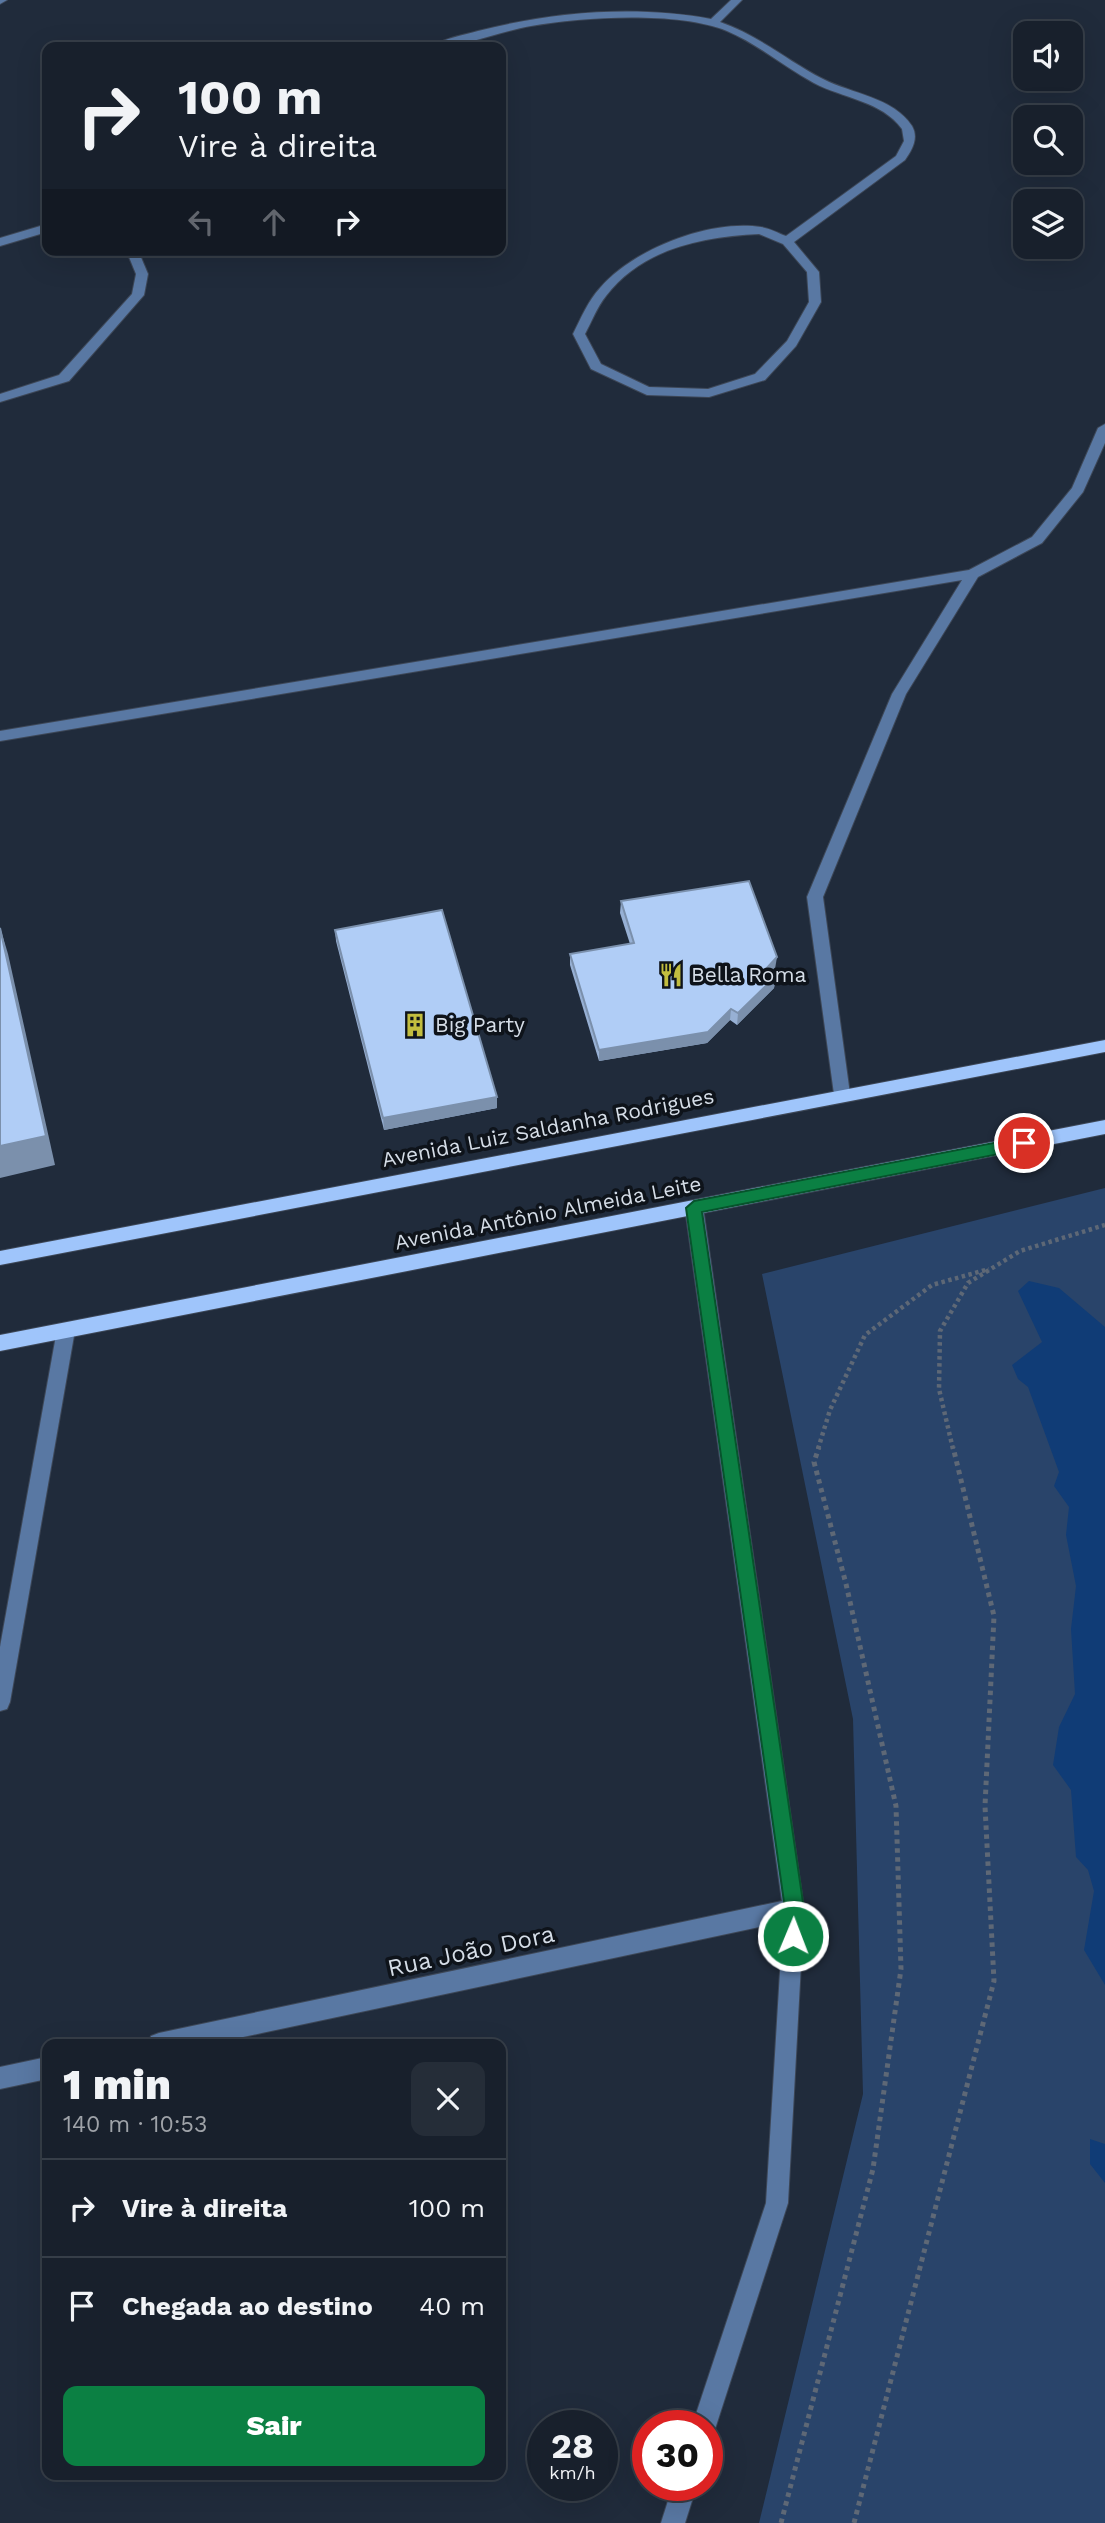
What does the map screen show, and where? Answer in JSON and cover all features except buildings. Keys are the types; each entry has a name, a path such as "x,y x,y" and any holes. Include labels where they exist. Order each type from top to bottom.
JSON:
{"main road":[{"name":"Avenida Luiz Saldanha Rodrigues","path":"0,1258 842,1094 1105,1046"},
{"name":"Avenida Antônio Almeida Leite","path":"0,1343 1105,1127"}],"street":[{"path":"714,22 737,0"},
{"path":"456,42 515,26 570,18 637,16 714,22 754,40 821,83 863,98 896,116 908,129 910,143 901,159 787,241"},
{"path":"0,242 42,229"},
{"path":"760,230 787,241 813,272 815,302 792,343 760,377 709,393 647,391 596,366 579,334 606,288 662,245 713,232 760,230"},
{"path":"0,398 64,378 138,295 142,274 134,256"},
{"path":"0,736 973,574 1037,540 1077,489 1105,428"},
{"path":"842,1094 815,897 899,694 973,574"},
{"path":"694,1208 794,1909 776,2203 709,2410"},
{"path":"0,1702 66,1330"},
{"name":"Rua João Dora","path":"183,2039 794,1909"},
{"path":"0,2078 42,2069"},
{"path":"673,2523 680,2501"}],"path":[{"path":"854,2523 994,1981 985,1806 994,1616 939,1389 940,1331 968,1283 1020,1251 1105,1225"},
{"path":"781,2523 873,2169 901,1969 896,1806 846,1584 814,1462 830,1410 865,1335 932,1285 994,1268"}],"shaded area":[{"path":"1105,1188 1105,2523 759,2523 863,2094 853,1719 762,1274"},
{"path":"1029,1281 1059,1288 1105,1327 1105,1985 1084,1950 1094,1891 1088,1870 1076,1857 1071,1790 1053,1765 1059,1727 1075,1694 1071,1629 1076,1586 1066,1535 1069,1507 1054,1486 1059,1472 1028,1387 1018,1379 1012,1365 1042,1342 1018,1291"},
{"path":"1090,2139 1105,2144 1105,2183 1090,2164"}],"place":[{"name":"Bella Roma","path":"671,975"},
{"name":"Big Party","path":"415,1025"}],"route":[{"path":"793,1936 794,1909 694,1208 1024,1143"}]}
